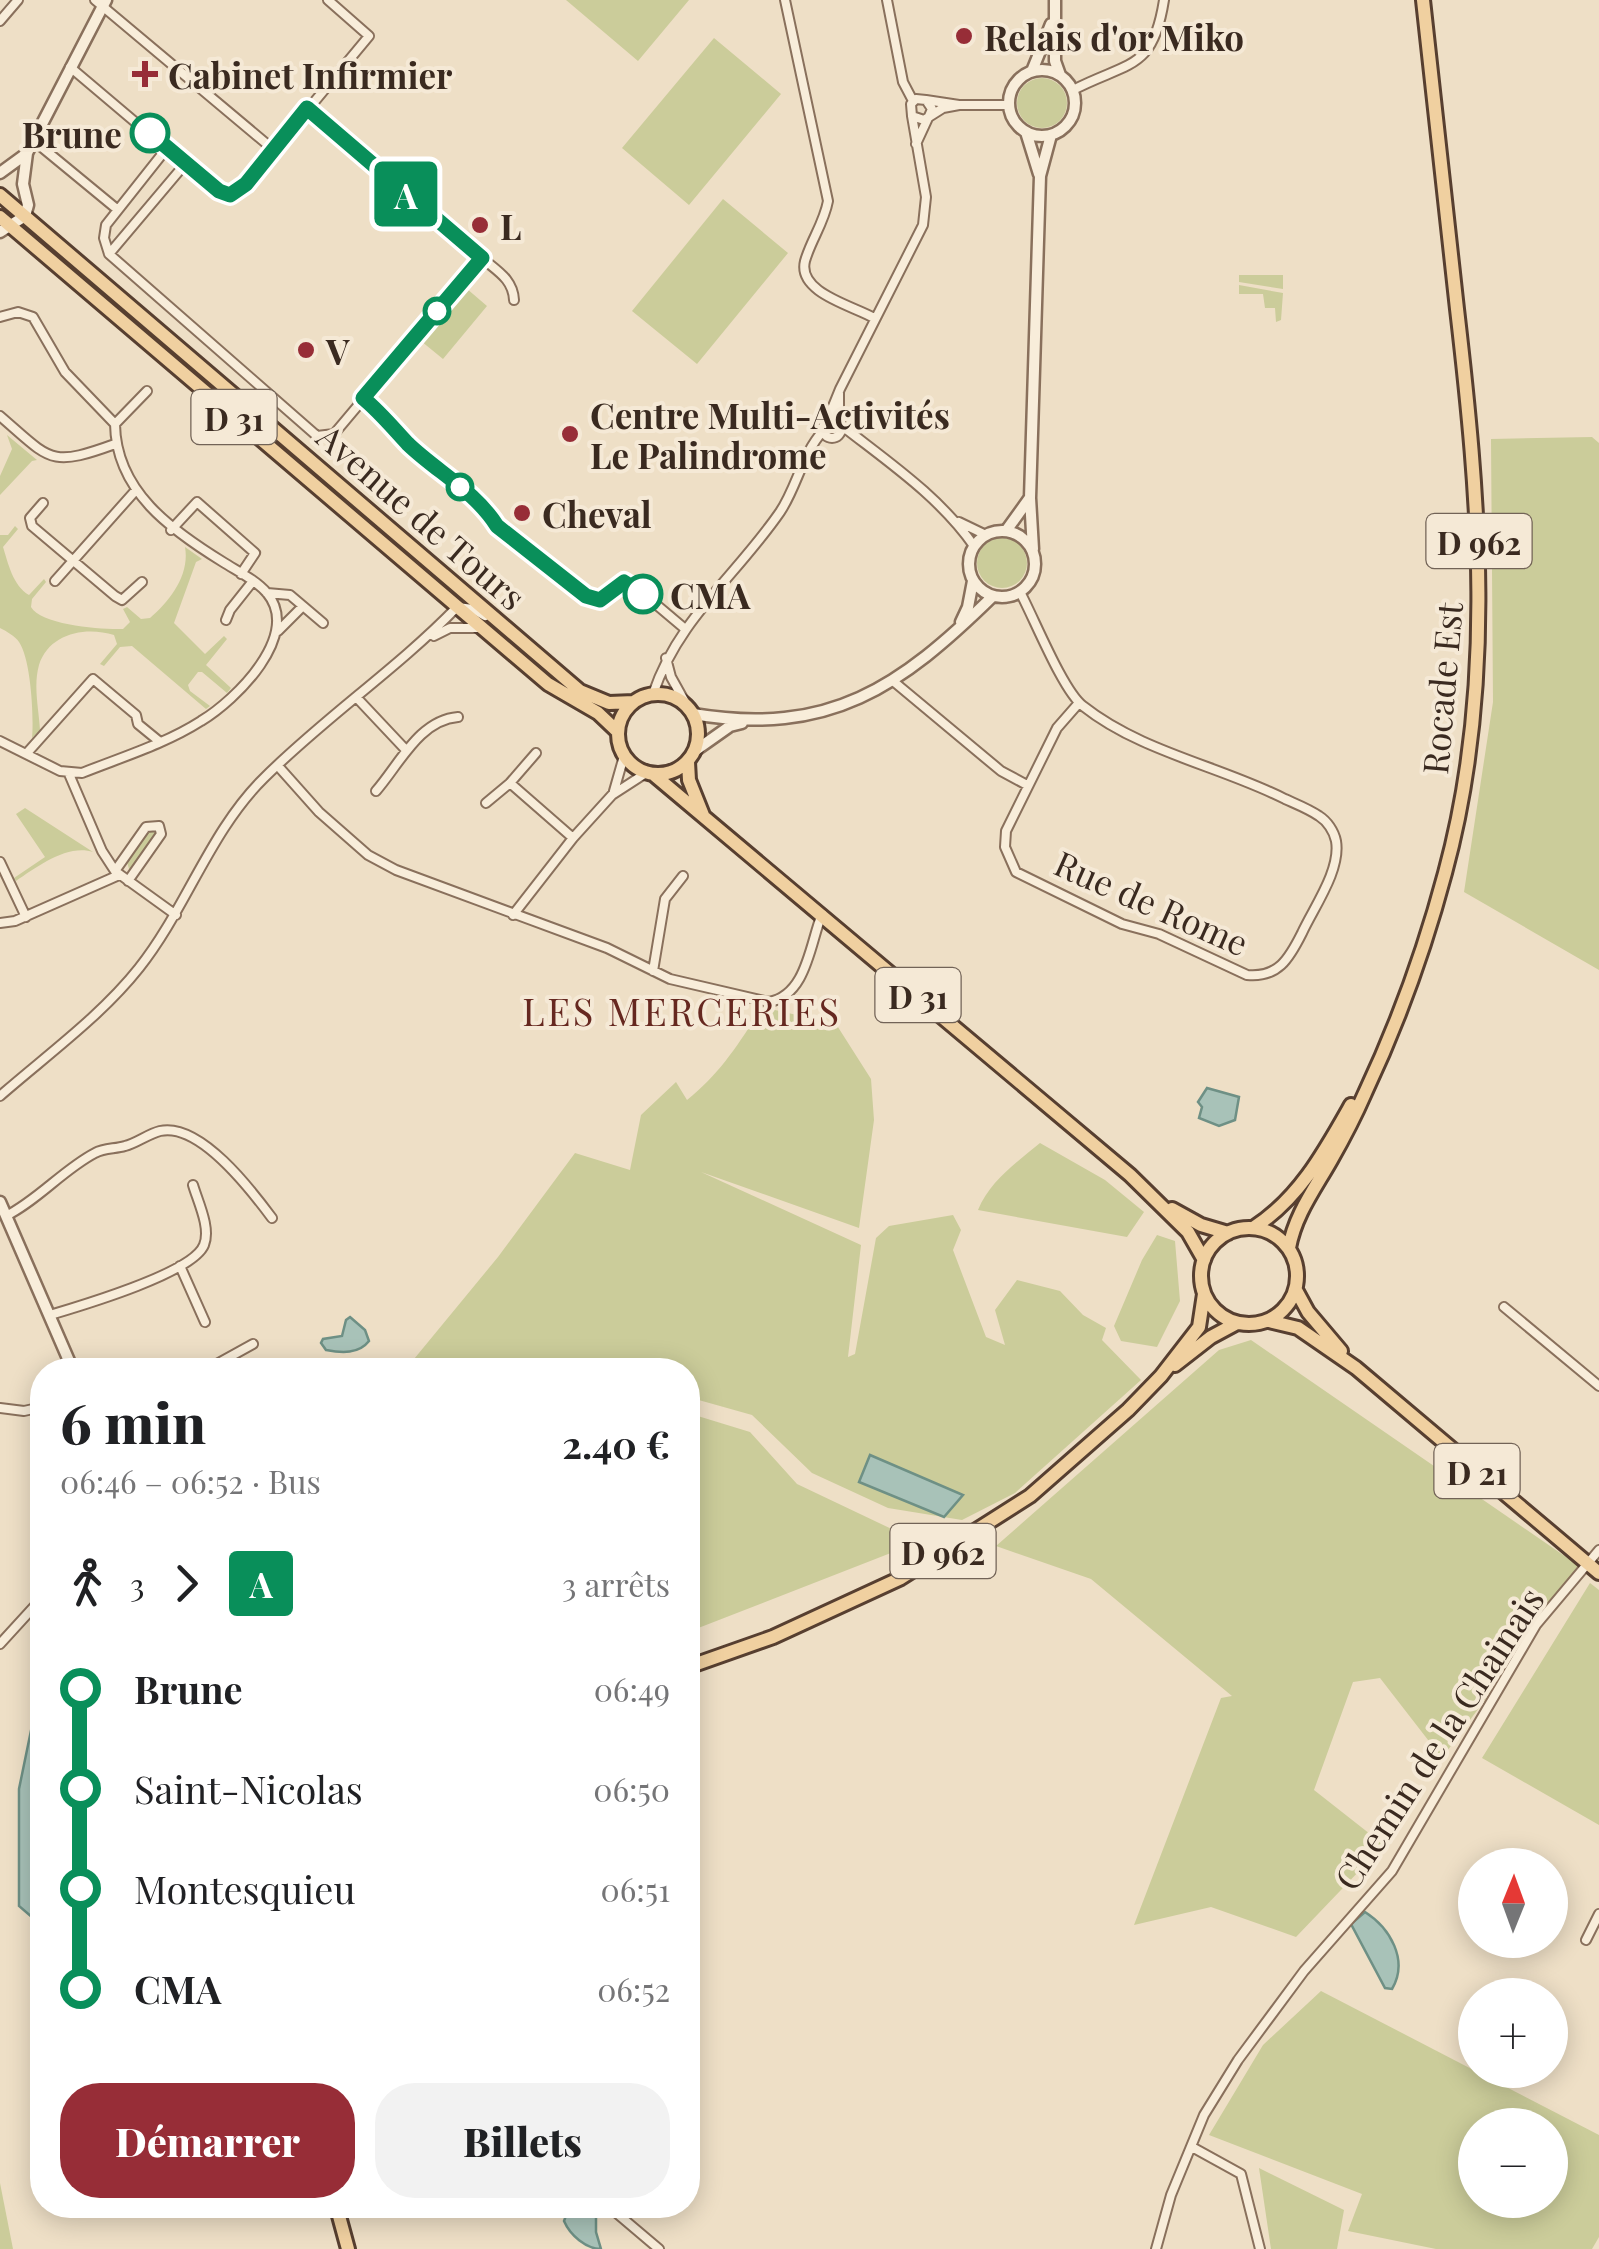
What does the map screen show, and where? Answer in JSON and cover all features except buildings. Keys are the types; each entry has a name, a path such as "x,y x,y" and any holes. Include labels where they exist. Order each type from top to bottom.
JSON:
{"main road":[{"name":"Rocade Est","path":"1289,1248 1296,1217 1338,1148 1416,968 1446,872 1467,770 1476,696 1480,620 1473,445 1423,0"},
{"name":"Avenue de Tours","path":"0,195 580,691 609,703 634,702"},
{"name":"Avenue de Tours","path":"0,217 6,230 548,684 598,714 618,732"},
{"path":"692,756 673,772 650,774 624,756 618,732 622,715 634,702 653,694 664,694 689,709 699,738 689,780 704,817"},
{"name":"D 31","path":"650,774 822,914 1161,1203 1188,1232 1204,1260"},
{"name":"Rocade Est","path":"1253,1228 1281,1208 1302,1184 1374,1070"},
{"name":"D 31","path":"1161,1203 1228,1233"},
{"path":"1253,1228 1267,1231 1289,1248 1298,1276 1296,1290 1286,1308 1268,1321 1237,1323 1212,1307 1204,1294 1204,1260 1214,1243 1228,1233 1253,1228"},
{"name":"D 21","path":"1296,1290 1308,1312 1356,1368"},
{"name":"D 962","path":"700,1664 772,1637 901,1578 1030,1496 1161,1376 1199,1327 1204,1294"},
{"name":"D 21","path":"1268,1321 1298,1328 1356,1368 1599,1574"},
{"name":"D 962","path":"1161,1376 1237,1323"},
{"path":"340,2218 348,2249"}],"street":[{"path":"0,21 18,0"},
{"path":"70,67 185,164 230,195 246,184 369,36 328,0"},
{"path":"786,0 828,201 826,215 804,263 805,272 814,288 874,318"},
{"path":"830,435 828,421 840,389 923,225 926,197 910,110 913,101 904,82 887,0"},
{"path":"973,580 993,596 1002,598 1020,592 1036,568 1030,498 1040,176 1051,135 1072,119 1075,110 1073,90 1060,75 1056,61 1055,0"},
{"path":"1073,90 1134,62 1150,50 1164,0"},
{"path":"6,230 25,216 28,205 23,184 27,153 101,2 274,150"},
{"path":"1040,176 1026,132 1014,120 1009,105 1015,84 1032,71 1053,18"},
{"path":"1032,71 1060,75"},
{"path":"916,144 932,109 926,100"},
{"path":"913,101 1009,105"},
{"path":"912,116 921,120 959,105"},
{"path":"307,108 509,280 514,287 514,300"},
{"path":"1026,132 1051,135"},
{"path":"33,140 118,210"},
{"path":"167,148 106,224 104,238 110,254 317,436 334,434 482,258"},
{"path":"23,184 1,173 27,153"},
{"path":"110,254 185,164"},
{"path":"0,317 18,312 33,318 66,372 114,424 115,444 136,490 171,530 267,593 278,616 271,651 230,700 203,721 160,742 82,773 69,774 0,741"},
{"path":"653,694 666,658 684,628 782,508 808,455 840,423 840,389"},
{"path":"114,424 147,391"},
{"path":"363,398 409,444 488,511 497,526 586,596 600,600 624,582 684,628"},
{"path":"0,416 49,458 76,458 115,444"},
{"path":"828,421 840,423 867,444 955,520 974,546"},
{"path":"830,435 867,444"},
{"path":"54,581 136,490"},
{"path":"1006,531 1030,498"},
{"path":"43,502 30,522 122,600 142,582"},
{"path":"171,530 197,502 255,553 241,574"},
{"path":"955,520 986,535"},
{"path":"957,631 968,607 973,580 969,563 974,546 986,535 1006,531 1017,534 1032,550"},
{"path":"226,620 253,582"},
{"path":"1020,592 1078,704"},
{"path":"267,593 290,595 324,623"},
{"path":"692,756 730,726 832,710 892,682 957,631 993,596"},
{"path":"278,631 303,606"},
{"path":"0,1096 107,1002 139,968 176,915 221,834 262,780 426,640 457,607 482,614 544,662"},
{"path":"426,640 450,628 484,629"},
{"path":"666,658 671,677 689,709 751,720"},
{"path":"27,753 92,679 160,742"},
{"path":"892,682 1001,771 1027,785"},
{"path":"357,698 405,749"},
{"name":"Rue de Rome","path":"1078,704 1130,734 1276,794 1327,823 1336,840 1335,862 1293,951 1277,971 1262,977 1247,976 1159,934 1122,924 1016,872 1006,847 1006,832 1057,728 1078,704"},
{"path":"376,791 405,749 447,718 458,717"},
{"path":"486,803 510,783 536,752"},
{"path":"612,795 624,756"},
{"path":"278,766 319,812 368,854 396,870 606,948 670,979 769,1002 780,1000 790,993 801,975 822,914"},
{"path":"69,774 102,851 121,876 176,915"},
{"path":"514,916 573,838 612,795 650,774"},
{"path":"510,783 573,838"},
{"path":"0,923 26,917 121,876 161,834 158,826 146,827 121,876"},
{"path":"0,862 26,917"},
{"path":"653,970 665,899 683,876"},
{"path":"6,1216 93,1154 170,1131 183,1133 212,1152 246,1184 272,1218"},
{"path":"50,1315 112,1296 199,1254 206,1230 193,1185"},
{"path":"0,1202 67,1358"},
{"path":"180,1266 205,1322"},
{"path":"1504,1307 1599,1386"},
{"path":"228,1358 253,1344"},
{"path":"0,1408 30,1410"},
{"name":"Chemin de la Chainais","path":"1156,2249 1172,2195 1204,2114 1238,2060 1304,1971 1392,1870 1536,1625 1599,1550"},
{"path":"0,1644 30,1611"},
{"path":"1586,1940 1599,1914"},
{"path":"1192,2146 1241,2174 1260,2249"},
{"path":"622,2218 659,2249"}],"green space":[{"path":"566,0 689,0 638,61"},
{"path":"714,38 781,94 689,205 622,148"},
{"path":"1042,78 1060,85 1067,103 1060,121 1042,128 1024,121 1017,103 1024,85"},
{"path":"723,199 788,253 697,364 632,311"},
{"path":"1239,275 1283,275 1283,289 1239,282"},
{"path":"1239,285 1283,293 1281,320 1276,322 1275,308 1265,308 1263,294 1239,294"},
{"path":"466,288 487,306 443,359 421,341"},
{"path":"7,435 37,460 0,495 0,476 12,449"},
{"path":"1592,437 1599,443 1599,970 1464,892 1493,702 1491,439"},
{"path":"15,526 18,529 3,547 15,580 29,595 44,579 46,582 32,599 31,607 47,618 73,625 123,629 130,622 123,609 127,607 141,619 150,618 177,587 184,568 185,547 202,559 196,562 174,623 205,654 224,636 227,639 206,665 231,688 227,693 198,672 188,685 210,706 206,709 132,646 120,647 104,666 100,664 117,644 114,635 81,632 60,639 44,654 36,690 40,730 32,738 32,703 23,650 17,640 0,628 0,535 8,535"},
{"path":"1002,538 1020,545 1027,563 1020,581 1002,588 984,581 977,563 984,545"},
{"path":"25,808 93,852 63,854 16,881 14,878 45,857 16,814"},
{"path":"149,829 157,829 157,834 129,869 127,862"},
{"path":"762,1007 836,1024 871,1079 874,1120 859,1228 701,1172 861,1245 848,1357 855,1354 876,1238 889,1226 953,1215 961,1230 953,1250 986,1337 1005,1345 995,1310 1017,1280 1060,1291 1083,1315 1106,1328 1102,1340 1141,1380 1015,1493 962,1520 888,1508 812,1473 752,1415 700,1400 700,1358 415,1358 498,1257 575,1153 630,1170 641,1115 676,1082 687,1100 729,1057"},
{"path":"1040,1143 1105,1180 1144,1212 1127,1237 978,1210 997,1181"},
{"path":"1157,1235 1175,1241 1180,1301 1157,1347 1121,1341 1114,1326"},
{"path":"1251,1340 1582,1568 1442,1758 1380,1678 1353,1682 1314,1790 1384,1845 1296,1937 1211,1907 1134,1925 1221,1698 1232,1696 1091,1579 996,1546 1219,1350"},
{"path":"700,1417 750,1432 797,1484 919,1542 700,1627"},
{"path":"1590,1583 1599,1590 1599,1825 1482,1758"},
{"path":"1321,1991 1458,2062 1458,2088 1508,2088 1547,2108 1458,2108 1458,2218 1568,2218 1568,2119 1599,2135 1599,2237 1592,2249 1436,2249 1348,2231 1362,2194 1209,2135 1263,2045"},
{"path":"1259,2168 1344,2210 1337,2249 1271,2249"},
{"path":"0,2183 13,2249 0,2249"}],"shaded area":[{"path":"1207,1088 1239,1097 1235,1120 1219,1126 1199,1118 1202,1107 1198,1102"},
{"path":"350,1317 365,1330 369,1341 350,1352 326,1350 323,1339 342,1336"},
{"path":"870,1455 963,1495 944,1517 859,1482"},
{"path":"30,1735 30,1915 19,1906 19,1789"},
{"path":"1365,1912 1389,1936 1398,1956 1392,1989 1385,1988 1351,1924"},
{"path":"596,2218 601,2249 584,2244 564,2221"}],"bus line":[{"name":"A","path":"150,133 219,191 230,195 246,184 307,108 482,258 363,398 409,444 488,511 497,526 586,596 600,600 624,582 643,594"}],"place":[{"name":"Relais d'or Miko","path":"964,36"},
{"name":"Cabinet Infirmier","path":"145,74"},
{"name":"Brune","path":"150,133"},
{"name":"L","path":"480,225"},
{"name":"V","path":"306,350"},
{"name":"Centre Multi-Activités Le Palindrome","path":"570,434"},
{"name":"Cheval","path":"522,513"},
{"name":"CMA","path":"643,594"}],"district":[{"name":"LES MERCERIES","path":"682,1010"}]}
